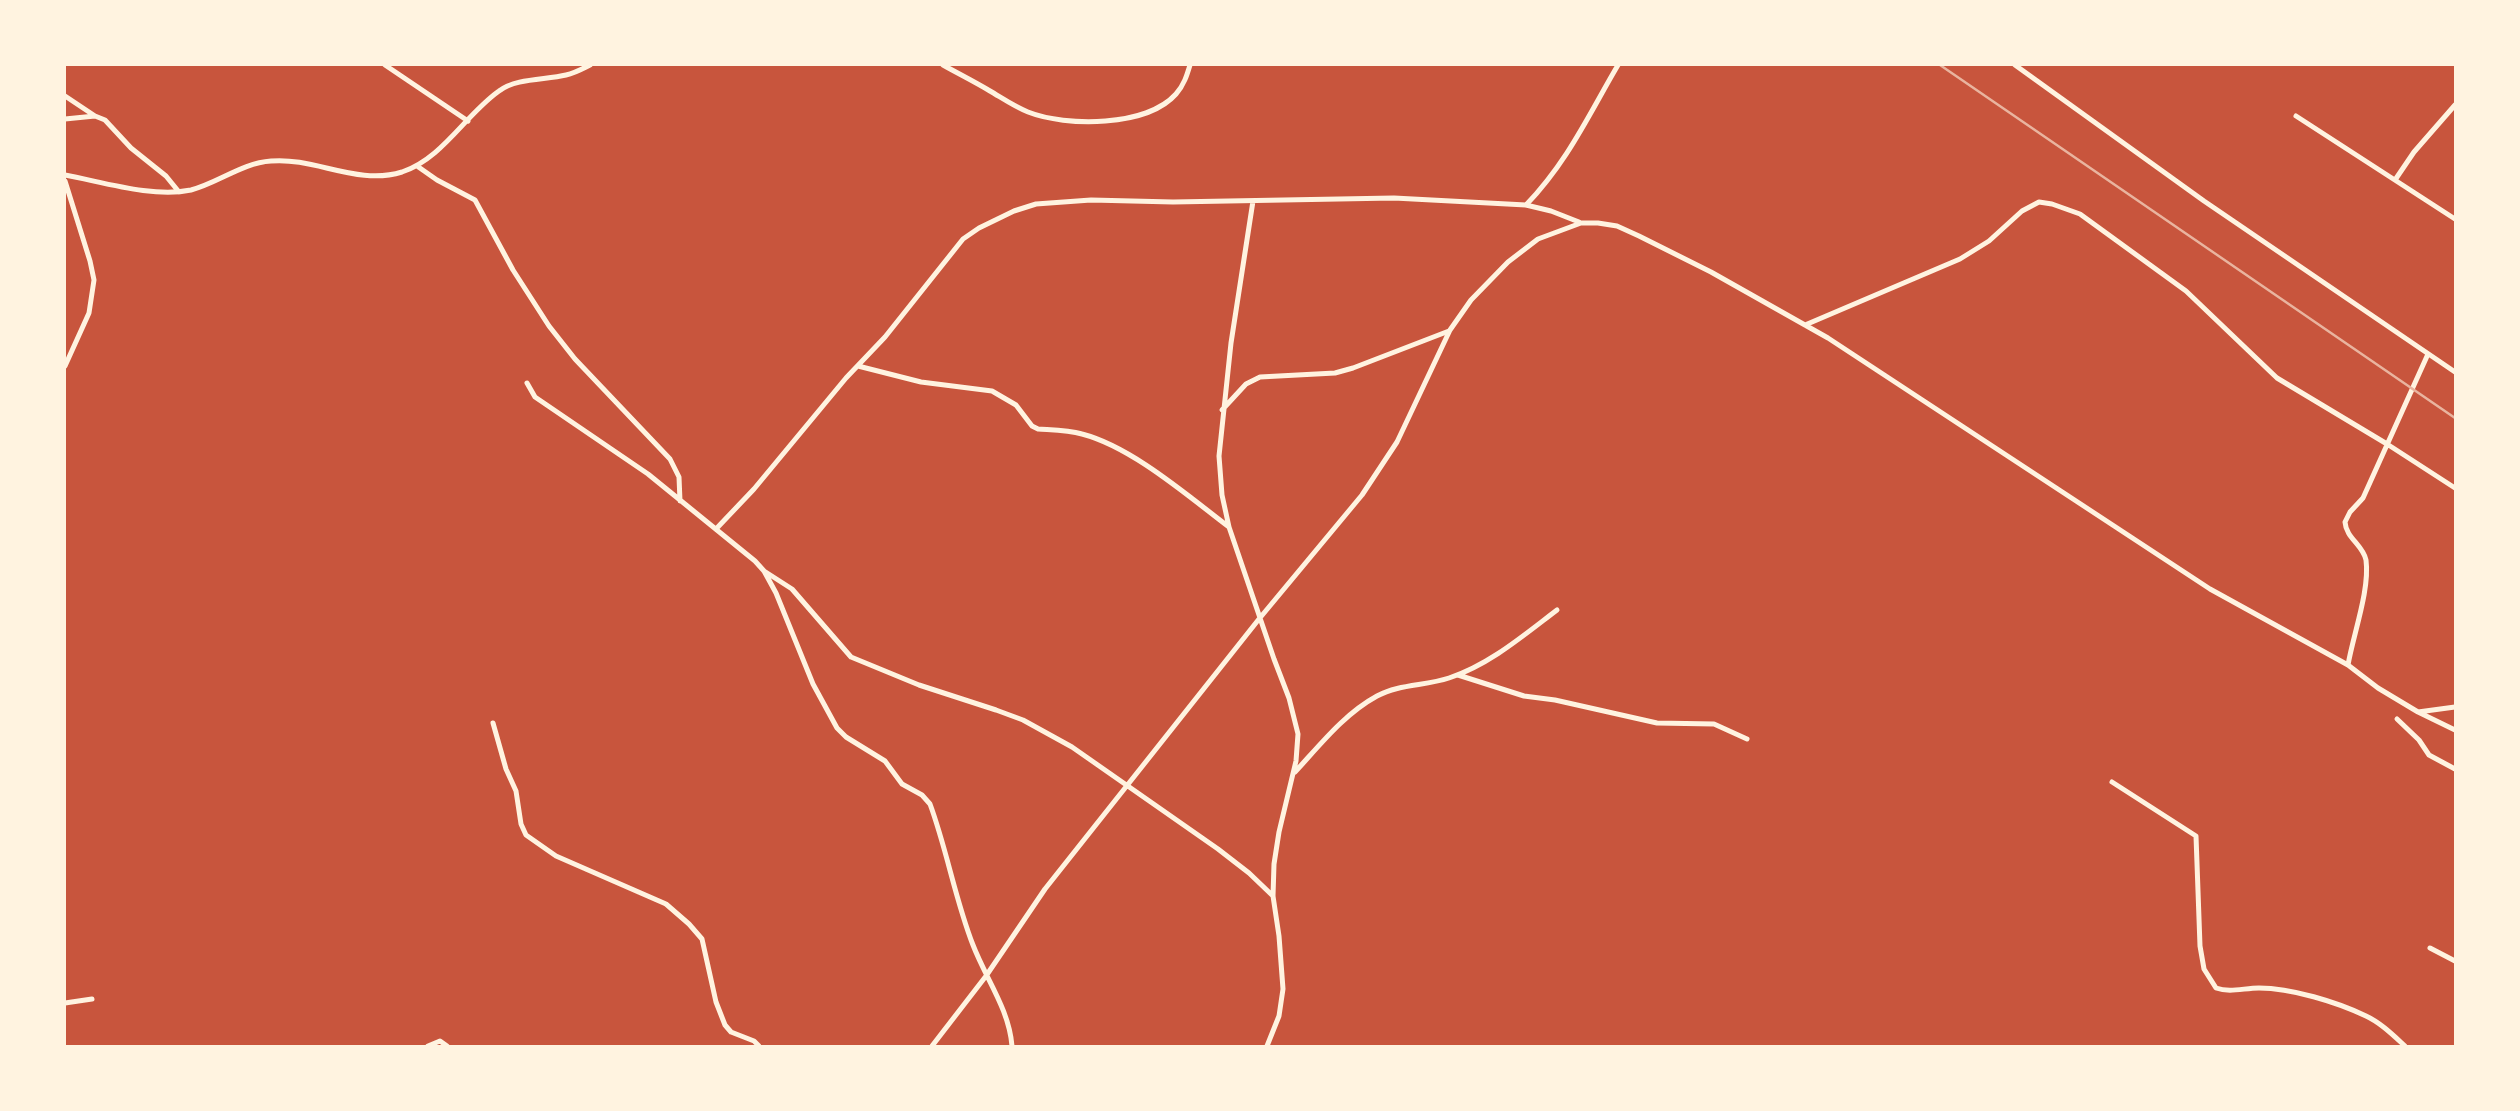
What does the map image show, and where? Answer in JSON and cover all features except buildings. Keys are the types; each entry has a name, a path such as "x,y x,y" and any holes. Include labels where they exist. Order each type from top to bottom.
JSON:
{"street":[{"path":"385,65 468,121"},
{"path":"65,176 143,191 179,192 195,189 251,165 270,161 301,162 375,177 399,173 417,166 448,141 505,87 567,75 590,65"},
{"path":"943,65 1025,111 1059,119 1100,122 1147,112 1171,99 1182,85 1191,65"},
{"path":"1526,205 1550,181 1570,151 1618,65"},
{"path":"2015,65 2132,150 2455,372"},
{"path":"65,96 109,123 126,143 166,176 179,192"},
{"path":"2395,180 2414,152 2455,105"},
{"path":"65,118 95,116"},
{"path":"2296,116 2455,219"},
{"path":"417,166 475,200 513,270 549,326 590,375 670,459 679,477 680,501"},
{"path":"65,181 94,279 89,313 65,366"},
{"path":"716,529 754,489 899,321 963,239 1014,211 1036,204 1091,200 1394,198 1526,205 1581,223"},
{"path":"1253,201 1222,411 1219,456 1222,495 1229,527 1296,720 1298,751 1277,844 1273,896 1283,989 1279,1016 1267,1046"},
{"path":"1805,325 1960,259 1989,241 2022,211 2039,202 2045,202 2080,214 2186,290 2266,370 2302,395 2387,444 2455,488"},
{"path":"932,1046 986,976 1045,889 1259,618 1362,495 1411,416 1450,330 1471,300 1508,262 1538,239 1581,223 1617,226 1639,236 1711,272 1805,325 1950,417 2199,582 2348,666 2418,712 2455,730"},
{"path":"1222,411 1246,383 1260,377 1335,373 1353,369 1450,330"},
{"path":"2348,666 2358,623 2366,564 2365,556 2348,533 2345,522 2363,498 2428,354"},
{"path":"858,366 921,382 992,391 1016,405 1032,426 1038,429 1080,433 1110,444 1175,486 1229,527"},
{"path":"527,383 534,397 648,474 764,570 792,589 851,657 899,678 1023,720 1072,747 1227,856 1273,896"},
{"path":"764,570 787,616 813,684 837,728 846,737 885,761 902,783 922,795 930,804 963,917 986,976 1008,1020 1012,1046"},
{"path":"1294,773 1343,722 1376,696 1389,690 1429,684 1458,675 1506,648 1557,610"},
{"path":"1458,675 1524,696 1555,700 1657,723 1714,724 1746,739"},
{"path":"2418,712 2455,707"},
{"path":"2397,719 2419,740 2429,755 2455,769"},
{"path":"493,723 506,769 516,791 521,824 526,835 556,856 666,904 689,924 702,939 716,1002 725,1025 731,1032 754,1041 759,1046"},
{"path":"2112,782 2196,836 2200,946 2204,969 2216,988 2230,991 2260,988 2315,998 2367,1016 2405,1046"},
{"path":"2430,948 2455,961"},
{"path":"65,1003 92,999"},
{"path":"428,1046 440,1041 447,1046"}],"railway":[{"path":"1940,65 2455,418"}]}
